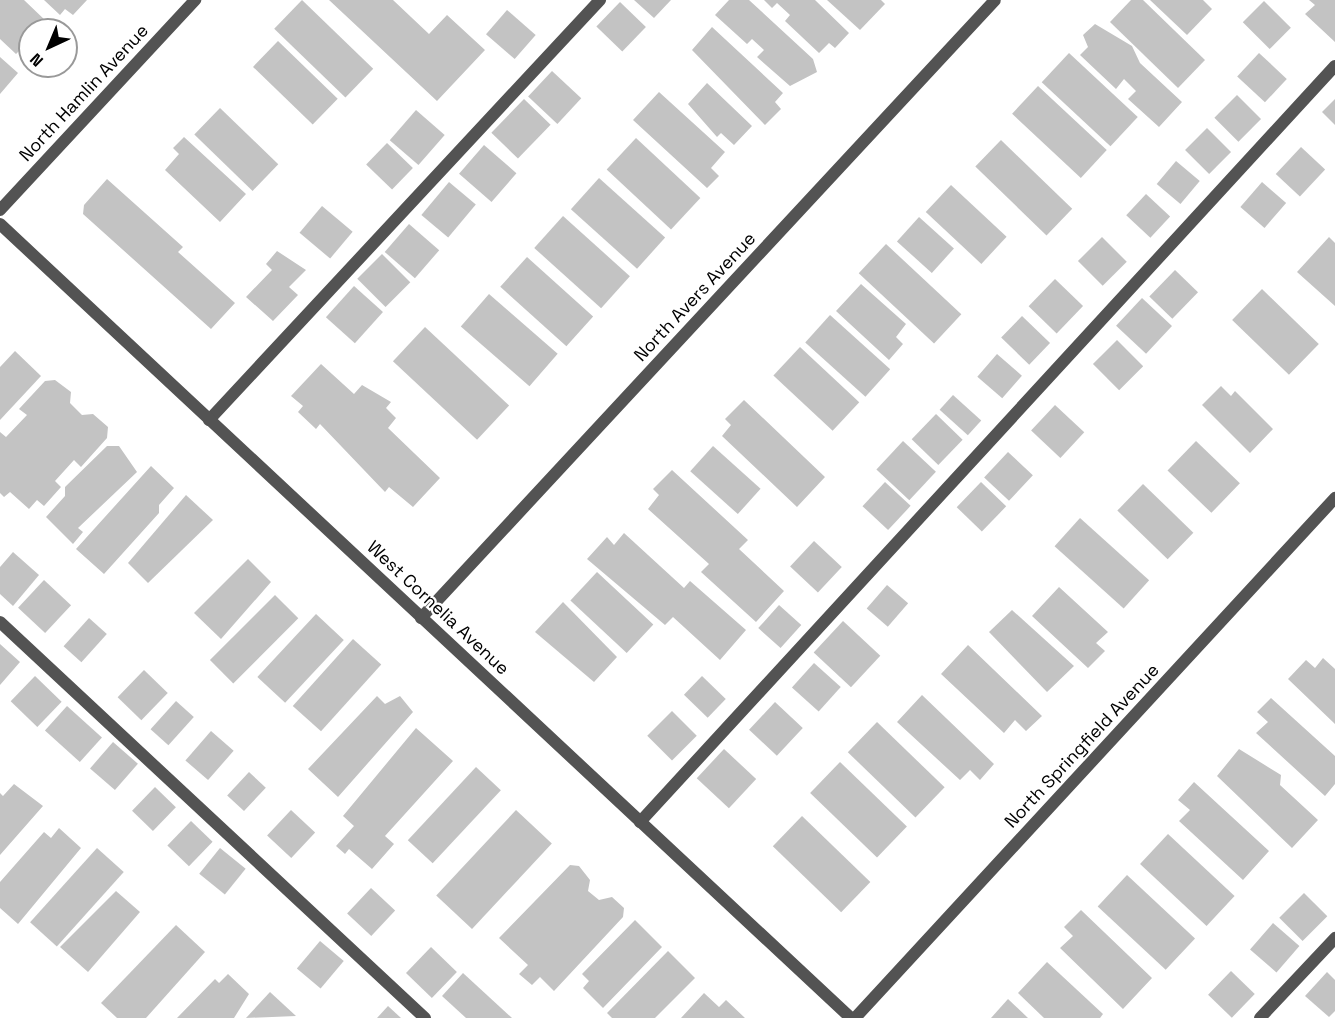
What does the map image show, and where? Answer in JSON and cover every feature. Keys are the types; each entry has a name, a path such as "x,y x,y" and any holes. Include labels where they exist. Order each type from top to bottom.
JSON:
{"street":[{"name":"North Hamlin Avenue","path":"0,210 195,0"},
{"path":"209,420 600,0"},
{"name":"North Avers Avenue","path":"421,618 995,0"},
{"path":"640,822 1335,66"},
{"name":"West Cornelia Avenue","path":"0,224 853,1018"},
{"name":"North Springfield Avenue","path":"853,1018 1335,498"},
{"path":"0,622 425,1018"},
{"path":"1260,1018 1335,938"}],"building":[{"path":"0,0 24,0 43,18 18,18 18,52 16,54 0,39"},
{"path":"44,0 87,0 73,15 65,9 60,15"},
{"path":"302,0 373,69 345,98 274,29"},
{"path":"329,0 393,0 429,34 447,15 485,50 437,101"},
{"path":"634,0 671,0 654,18"},
{"path":"729,0 749,0 813,59 817,72 790,86 757,57 764,50 752,39 747,44 715,15"},
{"path":"764,0 815,0 849,33 835,48 829,43 819,53 785,21 790,15 777,3 772,8"},
{"path":"827,0 881,0 885,4 860,30"},
{"path":"1131,0 1143,0 1205,60 1178,88 1110,22"},
{"path":"1150,0 1203,0 1212,9 1187,35"},
{"path":"1309,0 1335,0 1335,42 1305,14 1315,5"},
{"path":"1264,1 1291,28 1270,49 1243,22"},
{"path":"620,2 646,27 622,51 596,26"},
{"path":"507,10 536,35 515,59 486,34"},
{"path":"1095,24 1132,46 1140,63 1182,102 1159,127 1128,99 1136,91 1124,79 1116,89 1080,55 1088,47 1083,35"},
{"path":"712,27 783,93 775,102 781,109 765,125 692,50"},
{"path":"278,41 338,99 313,125 253,67"},
{"path":"1069,53 1138,117 1110,146 1042,82"},
{"path":"1259,53 1287,79 1265,102 1237,76"},
{"path":"0,57 18,73 0,94"},
{"path":"552,71 581,98 557,124 528,97"},
{"path":"707,83 752,126 734,145 721,133 717,137 688,104"},
{"path":"1038,86 1107,150 1081,178 1012,114"},
{"path":"659,92 725,152 711,168 719,176 707,188 633,120"},
{"path":"1237,95 1261,119 1238,142 1214,118"},
{"path":"524,99 551,125 518,159 491,133"},
{"path":"1335,99 1335,125 1322,112"},
{"path":"220,108 278,164 253,191 194,135"},
{"path":"416,110 445,135 418,165 390,140"},
{"path":"1207,128 1231,152 1209,174 1185,150"},
{"path":"184,137 246,194 220,222 165,170 179,154 173,148"},
{"path":"636,138 700,198 671,229 607,169"},
{"path":"1001,140 1072,209 1047,235 975,167"},
{"path":"387,143 413,168 392,190 366,165"},
{"path":"484,145 516,173 492,202 459,174"},
{"path":"1301,147 1325,170 1300,197 1276,174"},
{"path":"1176,161 1200,181 1180,204 1157,184"},
{"path":"599,178 665,238 637,269 571,209"},
{"path":"107,179 183,247 178,252 235,303 211,329 83,214 84,205"},
{"path":"449,182 476,204 448,237 421,215"},
{"path":"1262,182 1286,203 1265,228 1240,207"},
{"path":"951,185 1007,237 981,264 926,212"},
{"path":"1146,194 1170,217 1150,238 1126,215"},
{"path":"322,206 353,232 330,259 300,233"},
{"path":"563,216 630,276 601,308 534,248"},
{"path":"919,217 954,248 932,273 897,242"},
{"path":"409,224 439,250 415,278 385,252"},
{"path":"1102,237 1127,262 1103,286 1078,261"},
{"path":"1329,237 1335,243 1335,306 1297,272"},
{"path":"886,244 961,314 934,343 859,273"},
{"path":"277,251 306,270 289,287 298,295 273,321 246,297 272,270 266,264"},
{"path":"382,254 410,282 386,307 357,279"},
{"path":"527,257 593,317 566,346 500,287"},
{"path":"1175,270 1198,292 1172,319 1149,297"},
{"path":"1055,279 1083,306 1057,333 1029,306"},
{"path":"861,284 906,324 896,337 903,344 889,360 836,311"},
{"path":"354,286 383,312 355,343 326,317"},
{"path":"1262,289 1319,344 1289,375 1232,320"},
{"path":"489,294 558,354 529,386 461,326"},
{"path":"1142,298 1172,326 1146,354 1116,326"},
{"path":"830,315 890,369 865,397 805,342"},
{"path":"1022,316 1050,343 1029,365 1001,338"},
{"path":"425,327 509,405 477,440 393,361"},
{"path":"1117,340 1143,366 1119,390 1093,364"},
{"path":"800,347 859,402 833,431 773,376"},
{"path":"15,351 41,376 0,420 0,367"},
{"path":"997,354 1022,376 1002,398 977,377"},
{"path":"321,364 354,394 362,385 391,402 386,408 396,418 388,428 440,478 413,507 389,487 385,492 320,424 316,429 298,412 303,406 291,396"},
{"path":"55,380 71,392 70,403 82,415 93,414 108,427 107,438 81,467 74,460 55,481 61,487 44,506 37,500 29,509 10,492 4,497 0,493 0,432 6,437 27,415 19,409 45,381"},
{"path":"1221,386 1231,396 1235,391 1273,429 1250,453 1202,405"},
{"path":"953,395 981,420 968,435 940,410"},
{"path":"744,400 825,477 797,507 722,436 731,425 725,419"},
{"path":"1055,405 1084,432 1060,458 1031,431"},
{"path":"936,414 963,440 938,465 912,439"},
{"path":"903,441 936,472 909,500 876,470"},
{"path":"1196,441 1240,483 1211,513 1168,470"},
{"path":"107,446 119,446 137,472 78,528 83,532 73,544 46,517 65,496 65,487"},
{"path":"713,446 761,489 738,514 690,471"},
{"path":"1008,452 1033,475 1009,501 984,478"},
{"path":"151,466 174,488 159,505 159,513 104,574 76,549"},
{"path":"672,470 748,540 739,549 784,591 756,622 701,572 709,564 648,509 659,495 653,489"},
{"path":"885,482 911,506 888,530 862,506"},
{"path":"981,482 1006,506 982,531 957,507"},
{"path":"1143,484 1193,533 1168,559 1117,511"},
{"path":"186,495 213,520 148,583 128,563"},
{"path":"1080,518 1149,580 1124,608 1055,546"},
{"path":"624,533 684,588 690,581 746,630 720,660 673,617 665,625 587,559 607,537 614,545"},
{"path":"814,541 842,567 818,593 790,567"},
{"path":"13,552 39,575 13,606 0,594 0,567"},
{"path":"248,559 271,582 221,639 194,613"},
{"path":"597,572 653,625 627,653 570,601"},
{"path":"44,580 71,605 45,633 18,608"},
{"path":"887,585 908,603 888,627 867,608"},
{"path":"1059,587 1108,632 1096,643 1105,651 1088,668 1032,616"},
{"path":"275,595 298,618 233,683 210,660"},
{"path":"563,602 617,657 594,682 535,632"},
{"path":"779,605 801,625 781,648 758,628"},
{"path":"1012,610 1074,666 1047,692 989,632"},
{"path":"316,614 344,640 285,703 257,677"},
{"path":"89,618 107,634 81,662 64,646"},
{"path":"843,621 880,656 851,687 814,652"},
{"path":"353,639 381,664 321,731 293,706"},
{"path":"0,644 20,662 0,685"},
{"path":"968,645 1042,716 1026,731 1015,720 1004,733 941,674"},
{"path":"1323,658 1335,669 1335,724 1288,679 1306,660 1315,668"},
{"path":"814,663 841,687 819,712 792,688"},
{"path":"144,670 168,693 141,720 118,697"},
{"path":"35,676 62,702 37,727 11,701"},
{"path":"702,676 726,699 708,718 684,695"},
{"path":"922,695 994,764 980,780 970,770 960,780 897,722"},
{"path":"377,696 385,704 400,696 413,712 338,797 308,769"},
{"path":"1271,698 1335,756 1335,784 1325,796 1256,733 1268,722 1257,712"},
{"path":"176,701 194,717 168,745 151,729"},
{"path":"775,702 803,728 777,756 749,730"},
{"path":"67,706 102,737 80,762 45,731"},
{"path":"672,711 697,736 672,760 647,736"},
{"path":"877,722 945,787 915,818 848,752"},
{"path":"416,728 453,761 385,836 394,844 372,869 349,849 345,854 336,846 354,826 343,816"},
{"path":"211,731 234,751 208,780 185,760"},
{"path":"113,742 138,764 115,790 90,768"},
{"path":"724,749 756,779 729,808 697,778"},
{"path":"1239,749 1281,775 1280,785 1318,820 1292,848 1217,776"},
{"path":"840,762 907,827 877,858 810,793"},
{"path":"476,767 501,790 433,863 408,840"},
{"path":"249,772 266,788 244,811 227,795"},
{"path":"1194,782 1269,851 1243,880 1179,821 1190,810 1178,800"},
{"path":"14,784 43,806 0,855 0,793 3,796"},
{"path":"155,787 176,807 153,831 132,811"},
{"path":"291,810 315,833 291,858 267,836"},
{"path":"516,810 552,843 472,929 436,896"},
{"path":"802,816 870,882 841,912 773,846"},
{"path":"191,821 213,842 189,866 167,845"},
{"path":"59,828 81,848 18,924 0,908 0,882 44,832 51,838"},
{"path":"1168,834 1235,896 1207,926 1140,864"},
{"path":"97,848 124,872 57,946 30,922"},
{"path":"220,848 246,869 225,894 199,874"},
{"path":"570,865 579,866 590,880 588,891 599,900 612,897 624,908 623,917 554,991 540,977 532,985 519,974 528,965 499,938"},
{"path":"1127,875 1195,938 1166,970 1098,906"},
{"path":"371,888 395,911 371,936 347,914"},
{"path":"116,891 140,912 88,972 60,947"},
{"path":"1304,893 1327,916 1303,941 1279,918"},
{"path":"1081,910 1152,978 1123,1009 1060,948 1073,936 1064,927"},
{"path":"635,920 662,947 603,1008 583,988 589,981 582,974"},
{"path":"1273,923 1299,946 1276,972 1250,949"},
{"path":"176,925 205,952 146,1018 117,1018 101,1003"},
{"path":"320,941 344,961 321,989 297,969"},
{"path":"431,947 457,972 432,998 406,973"},
{"path":"668,951 695,978 655,1018 612,1018 607,1013"},
{"path":"1047,962 1103,1014 1100,1018 1044,1018 1018,993"},
{"path":"1231,971 1255,994 1232,1018 1208,995"},
{"path":"1327,972 1335,980 1335,1011 1329,1017 1305,996"},
{"path":"463,973 512,1018 466,1018 442,996"},
{"path":"228,974 249,994 234,1018 177,1018 215,979 219,983"},
{"path":"270,992 296,1016 246,1018"},
{"path":"704,993 719,1007 726,1000 745,1018 681,1018"},
{"path":"1008,999 1028,1018 991,1018"},
{"path":"388,1006 401,1018 377,1018"}]}
